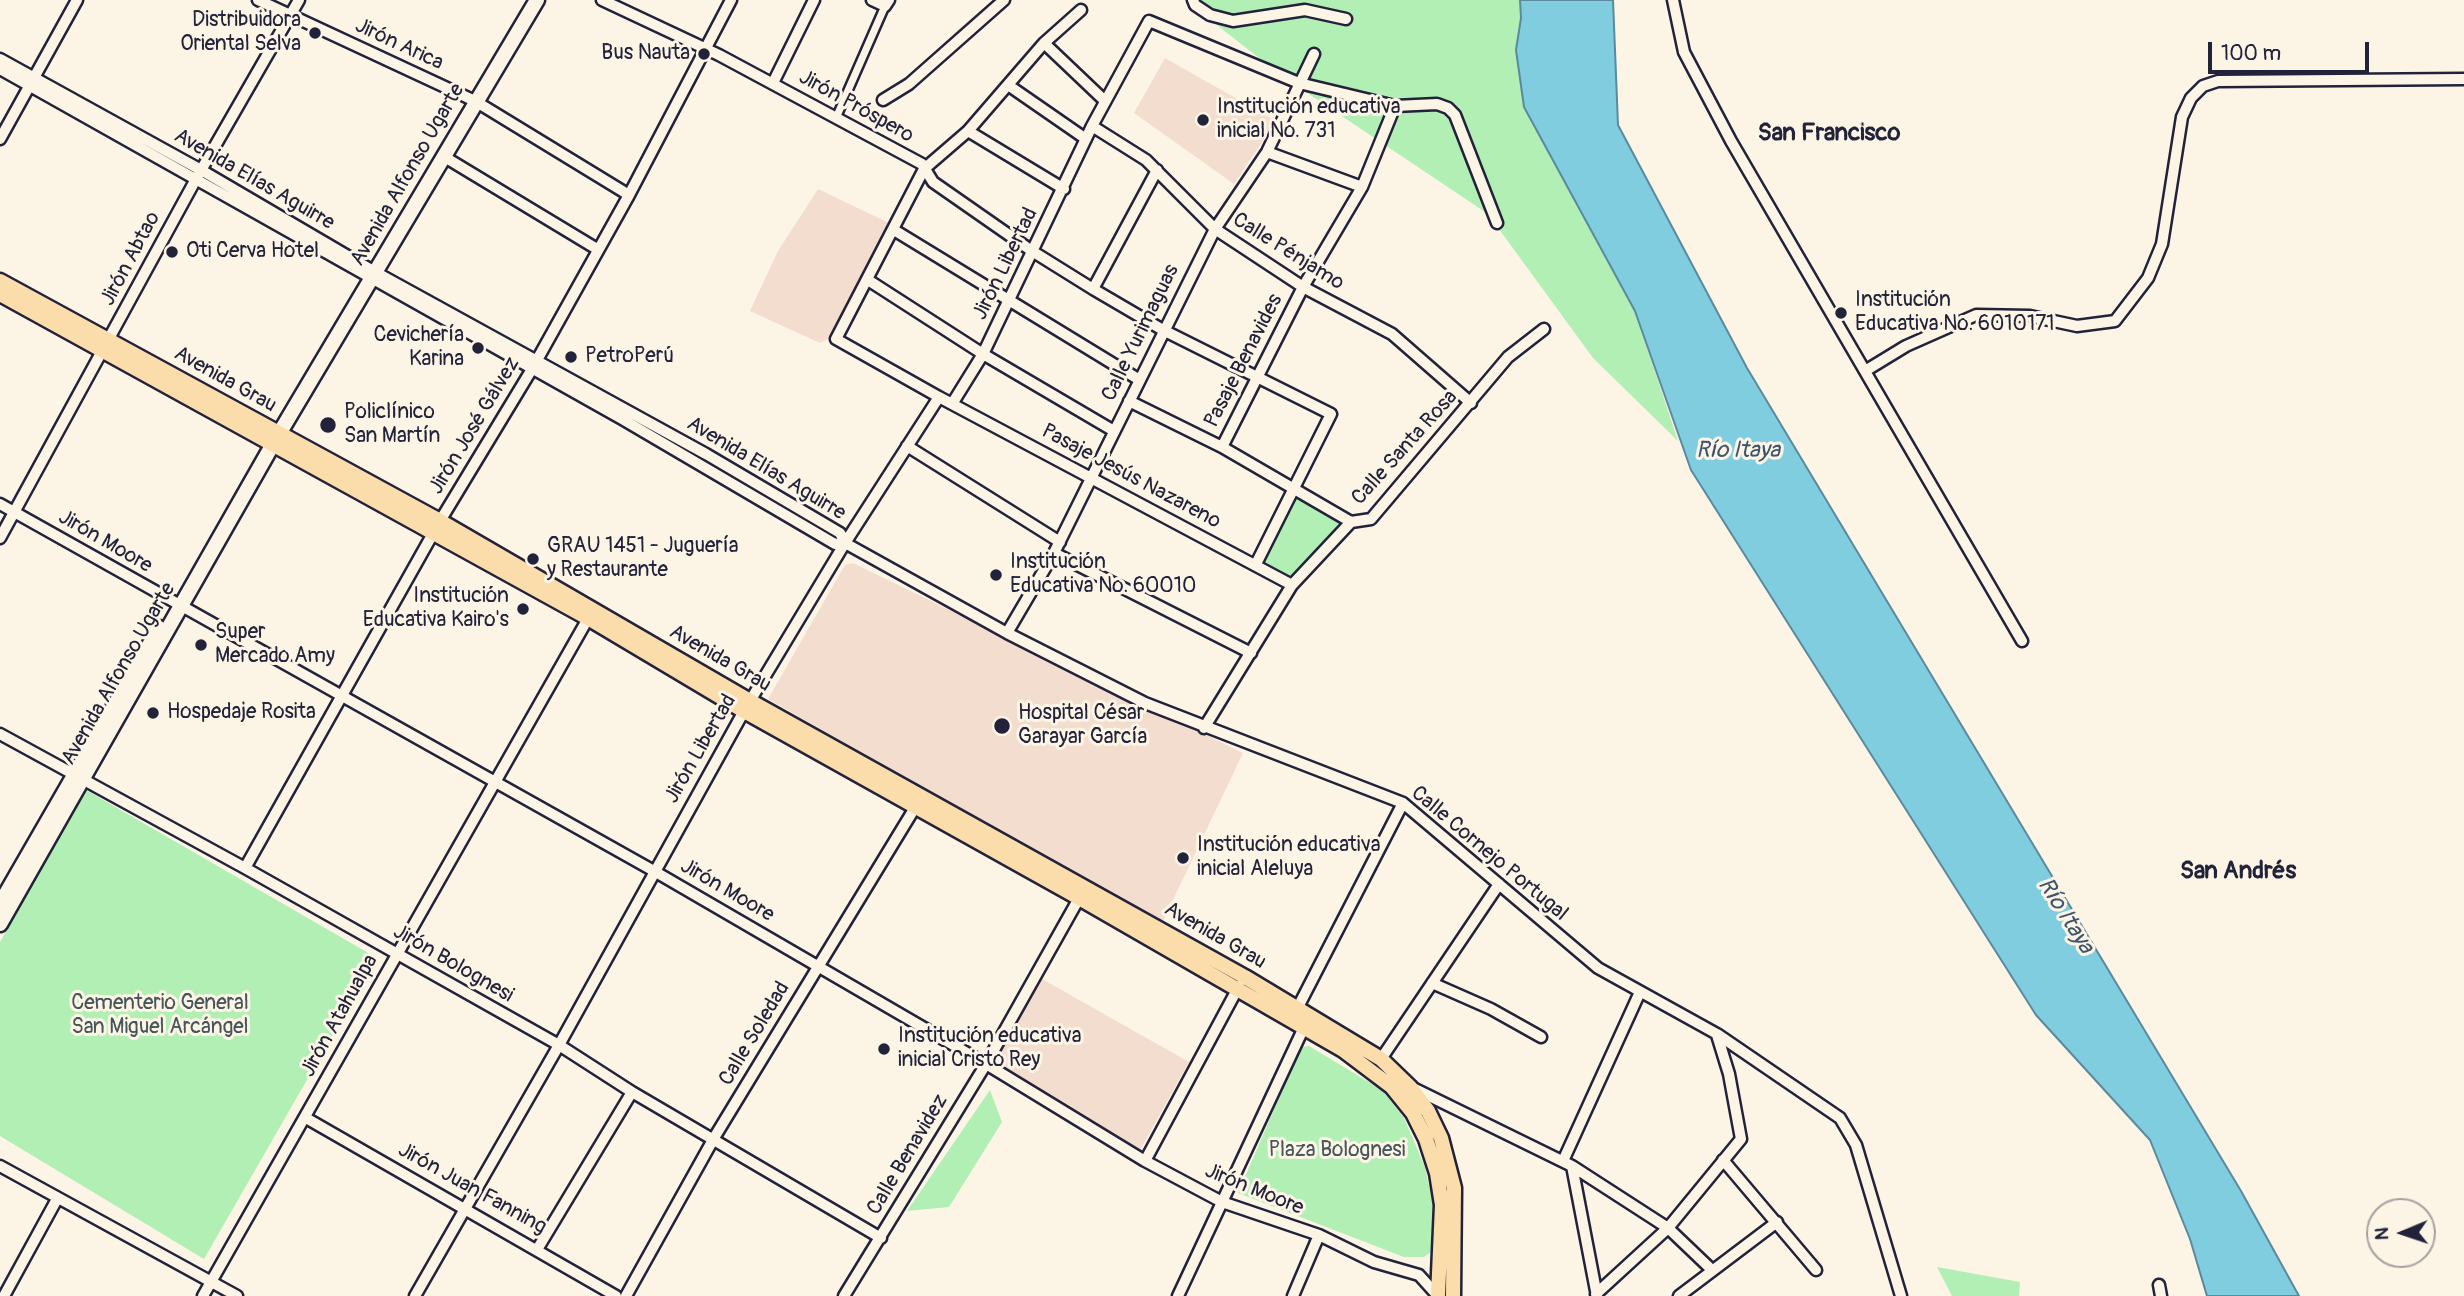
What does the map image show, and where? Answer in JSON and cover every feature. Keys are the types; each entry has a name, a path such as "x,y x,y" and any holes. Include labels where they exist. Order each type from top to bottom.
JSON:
{"main road":[{"name":"Avenida Alfonso Ugarte","path":"0,924 52,822 177,606 253,462 276,439 537,0"},
{"name":"Avenida Grau","path":"0,281 106,345 437,527 747,706 1083,892 1301,1017 1381,1059 1410,1087 1428,1111 1441,1138 1454,1188 1453,1296"},
{"name":"Avenida Grau","path":"0,294 106,345"},
{"name":"Avenida Alfonso Ugarte","path":"0,904 52,822"},
{"path":"1301,1017 1392,1087 1413,1113 1437,1173 1442,1205 1438,1296"}],"street":[{"path":"0,139 77,0"},
{"name":"Jirón Arica","path":"258,0 475,101 629,195"},
{"name":"Jirón Abtao","path":"0,538 198,175 299,0"},
{"name":"Jirón Próspero","path":"602,0 773,83 922,164 933,182 1032,251 1094,289 1163,330 1331,414 1293,488"},
{"name":"Jirón José Gálvez","path":"245,868 437,527 532,369 708,50 732,0"},
{"path":"773,83 814,0"},
{"path":"836,118 887,3 872,0"},
{"path":"883,100 909,84 1004,0"},
{"path":"1194,0 1195,5 1210,15 1234,21 1305,10 1325,12 1346,19"},
{"path":"1673,0 1684,52 1731,141 2022,641"},
{"path":"952,404 836,340 924,169 968,131 1044,43 1080,10"},
{"name":"Jirón Libertad","path":"952,404 983,354 1064,190 1092,126 1149,21 1299,83"},
{"path":"1044,43 1105,101"},
{"name":"Calle Yurimaguas","path":"1007,633 1054,553 1138,379 1215,229 1267,152 1314,54"},
{"name":"Avenida Elías Aguirre","path":"0,59 31,82"},
{"name":"Avenida Elías Aguirre","path":"0,69 31,82 198,175 835,544 845,542 840,533 683,441 537,359 373,276"},
{"path":"1865,371 1906,346 1976,315 2030,316 2077,326 2115,321 2148,278 2162,244 2182,117 2191,98 2203,86 2218,81 2464,79"},
{"path":"1299,83 1395,106 1437,104 1448,108 1455,115 1497,223"},
{"path":"1008,85 1086,139"},
{"name":"Pasaje Benavides","path":"1222,447 1303,287 1362,187 1395,106"},
{"name":"Calle Pénjamo","path":"1092,126 1157,170 1215,229 1303,287 1392,334 1471,403"},
{"path":"968,131 1064,190"},
{"path":"1267,152 1362,187"},
{"path":"443,156 597,249"},
{"path":"1094,289 1157,170"},
{"path":"894,230 1138,379"},
{"path":"868,280 983,354 1114,431"},
{"name":"Calle Santa Rosa","path":"1204,728 1292,585 1351,522 1371,519 1508,357 1544,329"},
{"name":"Jirón Libertad","path":"415,1296 559,1045 747,706 845,542 939,397"},
{"path":"1129,401 1222,447 1351,522"},
{"name":"Pasaje Jesús Nazareno","path":"952,404 1292,585"},
{"path":"678,452 683,441"},
{"path":"908,446 1059,542"},
{"path":"1256,564 1293,488"},
{"name":"Jirón Moore","path":"0,504 818,965 1145,1161 1222,1202 1320,1235 1360,1256 1419,1275 1438,1296"},
{"name":"Calle Cornejo Portugal","path":"845,542 1007,633 1145,703 1403,803 1573,949 1640,992 1717,1034 1840,1118 1849,1129 1901,1296"},
{"path":"1054,553 1106,582 1251,653"},
{"name":"Jirón Atahualpa","path":"203,1296 591,614"},
{"name":"Jirón Bolognesi","path":"0,734 559,1045 632,1092 881,1238"},
{"name":"Calle Soledad","path":"626,1296 714,1138 919,800"},
{"path":"1178,1296 1222,1202 1301,1017 1403,803"},
{"path":"1381,1059 1499,884"},
{"name":"Calle Benavidez","path":"845,1296 986,1064 1083,892"},
{"path":"1145,1161 1242,982"},
{"path":"1432,984 1491,1009 1541,1037"},
{"path":"1596,1295 1568,1164 1640,992"},
{"path":"1596,1295 1668,1228 1741,1139 1717,1034"},
{"name":"Avenida Grau","path":"1410,1087 1568,1164 1668,1228 1712,1270"},
{"path":"538,1248 632,1092"},
{"name":"Jirón Juan Fanning","path":"306,1118 538,1248 617,1296"},
{"path":"1723,1160 1815,1270"},
{"path":"0,1166 237,1296"},
{"path":"4,1296 57,1199"},
{"path":"1679,1296 1777,1222"},
{"path":"1293,1296 1320,1235"}],"shaded area":[{"path":"1165,58 1276,121 1234,184 1134,113"},
{"path":"818,189 889,223 835,335 820,343 750,311 778,251"},
{"name":"Hospital César Garayar García","path":"853,563 1243,753 1162,923 768,699 845,565"},
{"path":"1042,979 1189,1062 1139,1152 993,1063"}],"green space":[{"path":"1185,0 1520,0 1521,18 1516,50 1524,107 1635,311 1678,441 1593,358 1488,214 1282,76"},
{"path":"1297,495 1343,522 1291,579 1261,561"},
{"name":"Cementerio General San Miguel Arcángel","path":"86,790 377,958 204,1259 0,1136 0,942"},
{"name":"Plaza Bolognesi","path":"1309,1046 1382,1090 1404,1118 1425,1167 1436,1219 1435,1249 1424,1257 1404,1257 1238,1193 1301,1047"},
{"path":"990,1090 1002,1122 949,1207 907,1211"},
{"path":"1937,1267 2020,1282 2019,1296 1952,1296"}],"water":[{"name":"Río Itaya","path":"1520,0 1613,0 1618,125 1747,368 2241,1191 2299,1296 2207,1296 2190,1239 2150,1140 2036,1015 1691,470 1635,311 1524,107 1516,50 1521,18"}],"place":[{"name":"Distribuidora Oriental Selva","path":"315,33"},
{"name":"Bus Nauta","path":"704,54"},
{"name":"Institución educativa inicial No. 731","path":"1203,120"},
{"name":"Oti Cerva Hotel","path":"172,252"},
{"name":"Institución Educativa No. 6010171","path":"1841,313"},
{"name":"Cevichería Karina","path":"478,348"},
{"name":"PetroPerú","path":"571,357"},
{"name":"Policlínico San Martín","path":"328,425"},
{"name":"GRAU 1451 - Juguería y Restaurante","path":"533,559"},
{"name":"Institución Educativa No. 60010","path":"996,575"},
{"name":"Institución Educativa Kairo's","path":"523,609"},
{"name":"Super Mercado Amy","path":"201,645"},
{"name":"Hospedaje Rosita","path":"153,713"},
{"name":"Hospital César Garayar García","path":"1002,726"},
{"name":"Institución educativa inicial Aleluya","path":"1183,858"},
{"name":"Institución educativa inicial Cristo Rey","path":"884,1049"}],"district":[{"name":"San Francisco","path":"1829,134"},
{"name":"San Andrés","path":"2238,872"}]}
